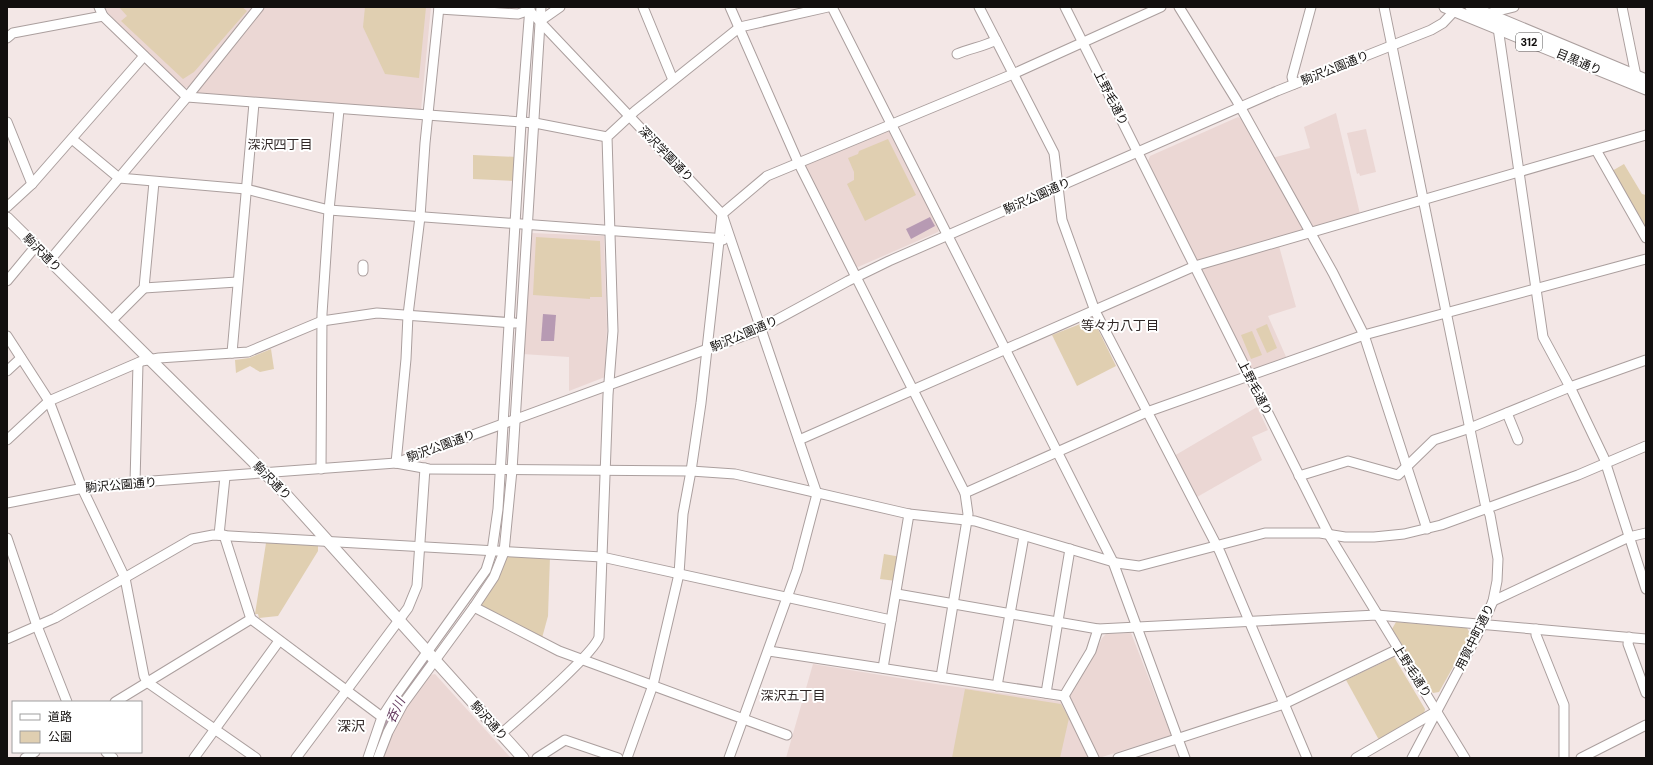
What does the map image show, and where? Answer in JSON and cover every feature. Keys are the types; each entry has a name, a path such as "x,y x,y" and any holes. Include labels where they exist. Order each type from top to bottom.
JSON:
{"main road":[{"name":"目黒通り","path":"1453,8 1471,12 1493,12 1643,77"},
{"name":"目黒通り","path":"1471,12 1498,29 1646,89"},
{"path":"1614,77 1646,96"},
{"name":"駒沢通り","path":"7,218 266,474 523,758"}],"street":[{"path":"99,7 103,16 187,97 339,110 535,123 607,137"},
{"path":"50,260 187,97 259,7"},
{"path":"378,758 388,732 403,704 474,607 494,576 504,552 512,470 520,324 535,123 541,7"},
{"path":"540,21 560,7"},
{"path":"643,7 673,80"},
{"path":"730,7 798,162 855,278 965,493 967,520 941,677"},
{"path":"501,734 582,659 597,643 599,637 609,384 613,331 607,137 629,116 740,27 828,7"},
{"path":"832,7 1113,562 1185,758"},
{"path":"979,7 1054,153 1062,220 1095,310 1217,546 1307,758"},
{"name":"上野毛通り","path":"1065,7 1329,535 1465,758"},
{"path":"627,758 653,685 679,574 683,514 701,403 722,214 767,176 1013,74 1161,7"},
{"path":"1179,7 1240,107 1333,273 1364,335 1427,529"},
{"path":"1294,84 1292,77 1312,7"},
{"name":"用賀中町通り","path":"1384,7 1485,502 1488,508 1498,559 1497,581 1493,601 1483,624 1412,758"},
{"path":"1514,7 1493,12 1498,29 1543,337 1570,387 1606,463 1646,589"},
{"path":"1622,7 1643,77"},
{"path":"529,8 518,14 439,8 420,217 408,315 406,367 396,463 424,468 605,472 691,471 735,474 909,514 967,520 1113,562 1130,566 1143,566 1254,535 1274,532 1320,532 1345,537 1379,537 1427,529 1488,508 1606,463 1646,446"},
{"path":"368,758 382,717 427,651 486,570 492,551 498,509 529,8"},
{"name":"深沢学園通り","path":"529,8 722,214 817,494"},
{"name":"駒沢公園通り","path":"7,503 82,488 135,482 226,477 396,463 761,329 855,278 948,235 1294,84 1435,28 1453,8"},
{"path":"7,38 13,32 103,16"},
{"path":"957,54 974,47 982,48 996,40"},
{"path":"7,207 32,184 144,56"},
{"path":"232,353 237,282 254,103"},
{"path":"321,469 322,322 329,210 339,110"},
{"path":"7,122 32,184"},
{"path":"798,440 1195,266 1646,135"},
{"path":"72,139 119,178 154,182 246,188 329,210 609,230 719,239 732,242"},
{"path":"1596,150 1646,238"},
{"path":"111,321 144,288 154,182"},
{"path":"7,281 36,246"},
{"path":"965,493 1147,412 1364,335 1646,259"},
{"path":"144,288 237,282"},
{"path":"7,440 49,401 138,363 151,360 248,352 322,322 377,313 520,324"},
{"path":"7,336 49,401 82,488 125,578 144,676 147,682 256,758"},
{"path":"7,371 21,358"},
{"path":"1299,476 1348,461 1398,475 1434,440 1470,428 1570,387 1646,360"},
{"path":"135,482 138,363"},
{"path":"1507,413 1518,440"},
{"path":"296,758 408,608 417,586 424,468"},
{"path":"226,477 221,535 251,619 382,717"},
{"path":"730,758 797,570 817,494"},
{"path":"883,668 897,594 909,514"},
{"path":"1493,601 1629,537 1646,534"},
{"path":"7,639 56,618 192,539 221,535 602,557 891,620"},
{"path":"997,686 1024,536"},
{"path":"7,538 36,626 67,701"},
{"path":"1046,693 1070,549"},
{"path":"897,594 1098,629 1377,615 1646,639"},
{"path":"474,607 559,651 786,735"},
{"path":"117,701 251,619"},
{"path":"1064,696 1091,651 1098,629"},
{"path":"1536,629 1536,635 1564,705 1564,758"},
{"path":"1628,637 1628,644 1646,693"},
{"path":"194,758 279,640"},
{"path":"1118,758 1284,704 1398,649"},
{"path":"769,651 1064,696"},
{"path":"1064,696 1094,758"},
{"path":"1356,758 1437,712"},
{"path":"1581,758 1646,725"},
{"path":"537,758 565,740 618,758"}],"shaded area":[{"path":"105,7 255,7 190,87 184,88 108,13"},
{"path":"265,7 431,7 421,110 195,94"},
{"path":"1336,113 1360,214 1312,229 1272,158 1310,148 1304,127"},
{"path":"1238,117 1242,119 1305,230 1198,263 1148,161 1150,156"},
{"path":"1366,129 1376,172 1360,176 1359,173 1357,174 1347,133"},
{"path":"889,130 940,227 938,232 858,267 856,266 804,167 805,164"},
{"path":"930,217 935,226 911,239 906,229"},
{"path":"531,233 604,236 607,327 605,377 569,391 569,357 522,354"},
{"path":"1279,246 1296,307 1268,316 1287,359 1252,370 1201,270 1202,268"},
{"path":"543,314 556,315 554,341 541,341"},
{"path":"1257,407 1268,430 1252,437 1262,460 1197,497 1174,456"},
{"path":"1131,633 1171,735 1099,758 1069,694 1095,653 1102,638 1106,634"},
{"path":"813,664 936,684 1064,702 1090,758 786,758"},
{"path":"435,674 511,758 382,758 399,715 430,675"}],"green space":[{"path":"119,7 242,7 247,11 194,72 183,79 121,21 127,16"},
{"path":"365,7 426,7 419,78 385,74 363,27"},
{"path":"888,139 916,195 865,221 847,184 854,180 854,172 848,158 858,154 859,151"},
{"path":"473,155 517,157 516,181 473,179"},
{"path":"1624,164 1642,194 1646,195 1646,229 1612,171"},
{"path":"536,237 600,241 602,297 590,297 590,299 533,295"},
{"path":"1093,319 1116,366 1077,386 1052,335"},
{"path":"1267,324 1277,348 1267,353 1256,329"},
{"path":"1252,331 1262,355 1251,359 1241,335"},
{"path":"271,349 274,369 260,372 250,366 236,373 235,360 249,358"},
{"path":"266,543 318,545 318,551 278,616 259,618 258,614 255,614"},
{"path":"884,554 901,557 896,581 880,579"},
{"path":"507,556 550,556 548,616 542,638 479,605"},
{"path":"1396,622 1467,628 1471,635 1439,692 1433,693 1392,629"},
{"path":"1394,657 1425,709 1424,714 1379,740 1346,680"},
{"path":"418,668 423,672 376,758 370,758 386,719"},
{"path":"965,689 1061,704 1069,718 1060,758 952,758"}],"waterway":[{"name":"呑川","path":"373,758 383,733 395,710 423,666"}],"district":[{"name":"深沢四丁目","path":"280,144"},
{"name":"等々力八丁目","path":"1120,325"},
{"name":"深沢五丁目","path":"793,695"},
{"name":"深沢","path":"351,726"}]}
